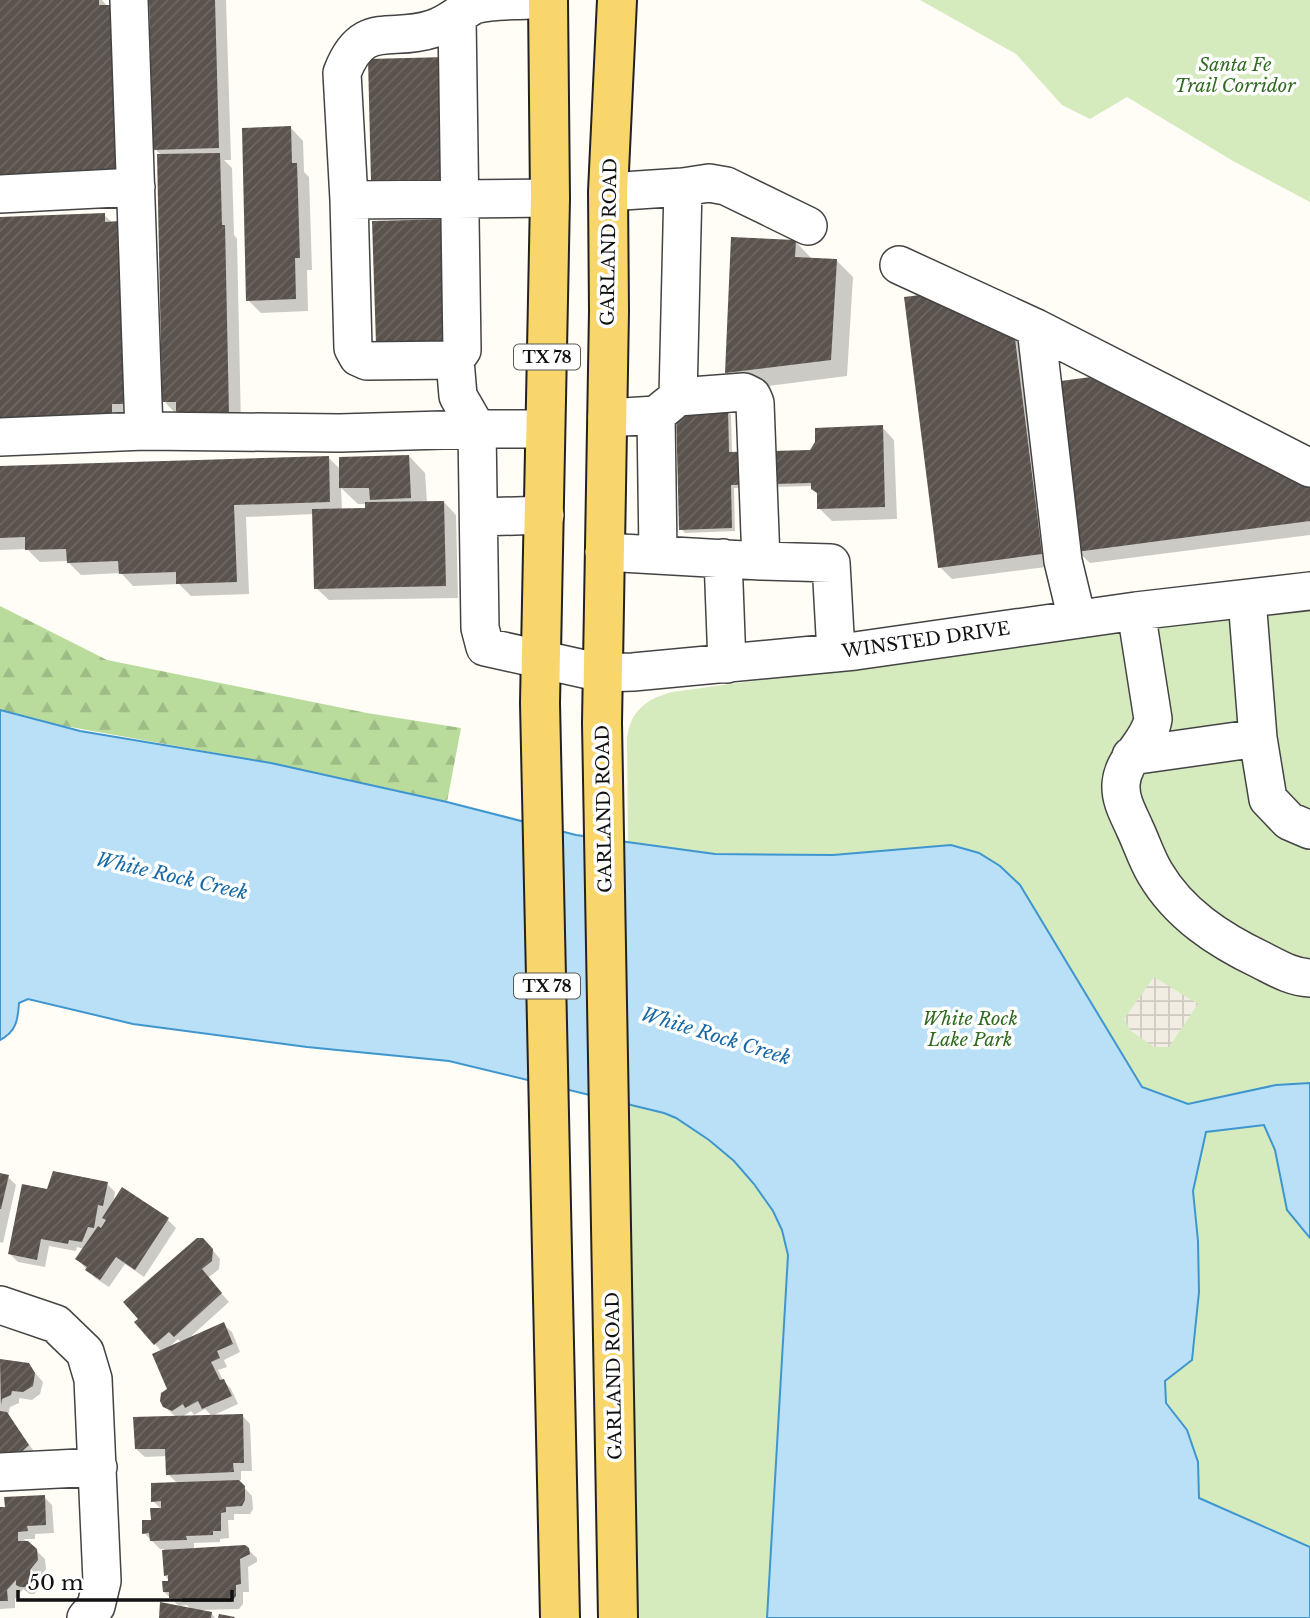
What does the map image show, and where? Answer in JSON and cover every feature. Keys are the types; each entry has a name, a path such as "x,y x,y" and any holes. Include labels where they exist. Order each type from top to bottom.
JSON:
{"main road":[{"name":"TX 78","path":"548,0 550,198 543,662 540,703 560,1618"},
{"name":"GARLAND ROAD","path":"617,0 608,192 603,673 618,1618"},
{"path":"550,198 608,192"},
{"path":"554,1618 559,1572"}],"street":[{"path":"129,0 144,431"},
{"path":"455,360 367,361 358,357 352,348 349,201 342,73 348,58 358,46 375,35 426,31 443,26 474,5 488,1 528,0"},
{"path":"457,18 462,350 455,360 458,396 477,429 480,517 545,515"},
{"path":"608,192 709,183 726,186 808,226"},
{"path":"0,194 136,187"},
{"path":"658,554 683,187"},
{"path":"349,201 550,198"},
{"path":"899,265 1036,328 1310,468"},
{"path":"1036,328 1063,561 1077,619"},
{"path":"607,418 744,392 752,396 755,403 761,561"},
{"path":"0,437 144,431 340,433 545,429"},
{"name":"WINSTED DRIVE","path":"480,517 480,628 485,647 543,662 603,673 836,653 1136,611 1310,591"},
{"path":"604,552 831,563 836,653"},
{"path":"723,558 727,664"},
{"path":"1247,599 1258,738 1268,799 1289,821 1310,830"},
{"path":"1136,611 1153,719 1151,732 1131,756 1124,771 1122,801 1155,873 1189,915 1241,950 1296,977 1310,978"},
{"path":"1131,756 1258,738"},
{"path":"0,1305 56,1324 85,1352 93,1379 102,1581 96,1606 86,1618"},
{"path":"0,1472 98,1467"}],"green space":[{"name":"Santa Fe Trail Corridor","path":"920,0 1310,0 1310,202 1233,161 1127,97 1090,119 1062,105 1016,54"},
{"path":"0,606 107,660 367,713 461,728 447,802 271,763 59,725 0,710"},
{"name":"White Rock Lake Park","path":"1310,606 1310,1618 635,1618 627,739 636,714 654,698 672,692"}],"shaded area":[{"path":"1154,977 1198,1004 1169,1047 1154,1047 1131,1031 1124,1019"}],"water":[{"name":"White Rock Creek","path":"0,710 80,731 271,763 447,802 576,835 715,854 833,855 951,845 979,853 1000,866 1020,885 1142,1087 1188,1104 1276,1085 1310,1083 1310,1238 1287,1210 1275,1150 1264,1125 1206,1132 1193,1191 1199,1292 1192,1360 1165,1381 1166,1403 1187,1430 1198,1462 1199,1498 1310,1547 1310,1618 767,1618 788,1255 782,1230 773,1211 754,1184 734,1161 709,1140 664,1113 449,1061 307,1047 133,1024 28,999 19,1003 15,1025 10,1033 0,1040"}],"building":[{"path":"0,0 99,0 99,5 113,5 119,171 0,180"},
{"path":"149,0 215,0 219,148 153,150"},
{"path":"447,57 450,180 371,182 368,59"},
{"path":"291,126 292,163 297,163 300,258 295,258 296,299 246,301 242,128"},
{"path":"220,153 222,225 225,225 229,414 176,415 176,402 162,402 157,154"},
{"path":"105,213 105,222 119,221 125,404 112,404 112,418 0,422 0,217"},
{"path":"451,219 454,341 376,344 372,221"},
{"path":"731,237 796,240 795,257 837,259 831,360 725,373"},
{"path":"936,293 1014,331 1042,554 938,568 904,297"},
{"path":"1099,376 1310,484 1310,521 1076,552 1053,382"},
{"path":"728,410 729,452 810,450 815,442 815,428 883,425 885,507 817,509 817,493 811,489 811,483 731,485 732,528 679,530 676,411"},
{"path":"409,455 411,498 370,500 369,488 339,488 339,457"},
{"path":"329,456 330,502 234,505 237,582 176,584 176,572 119,574 118,561 67,563 66,549 25,550 25,537 0,538 0,466"},
{"path":"444,501 446,586 314,589 312,509 365,508 365,502"},
{"path":"53,1171 108,1182 103,1206 98,1205 94,1228 88,1227 82,1242 69,1240 68,1244 41,1239 37,1260 8,1254 22,1184 47,1189"},
{"path":"0,1173 9,1175 1,1209 0,1209"},
{"path":"122,1187 169,1218 135,1270 116,1257 100,1280 75,1259 98,1226 101,1228 106,1220 102,1218"},
{"path":"197,1238 203,1238 213,1249 212,1261 202,1269 222,1293 174,1337 169,1332 154,1345 134,1322 138,1319 123,1302"},
{"path":"224,1322 233,1344 217,1351 220,1358 211,1362 220,1380 224,1379 232,1396 202,1409 198,1401 185,1408 183,1404 172,1411 163,1407 160,1401 161,1393 167,1389 152,1354"},
{"path":"0,1359 29,1363 35,1373 33,1386 23,1392 12,1391 11,1395 2,1399 1,1405"},
{"path":"0,1411 7,1412 29,1445 17,1456 0,1453"},
{"path":"243,1414 244,1463 233,1463 234,1472 166,1475 165,1449 135,1449 133,1417"},
{"path":"239,1480 245,1486 245,1500 242,1506 226,1507 226,1512 221,1513 221,1531 213,1531 213,1535 186,1536 187,1540 150,1541 149,1533 142,1534 142,1520 151,1520 150,1508 161,1508 161,1501 151,1502 151,1483"},
{"path":"45,1495 46,1525 27,1526 28,1531 18,1532 18,1541 28,1541 37,1549 38,1560 30,1570 31,1581 25,1587 20,1587 16,1585 16,1580 7,1590 8,1601 0,1601 0,1507 5,1507 4,1497"},
{"path":"245,1545 250,1554 240,1559 241,1584 236,1585 236,1596 231,1602 182,1602 182,1598 169,1598 169,1592 163,1592 162,1581 168,1581 168,1575 164,1576 162,1550"},
{"path":"160,1602 212,1612 211,1618 159,1618"},
{"path":"219,1614 235,1617 218,1618"}]}
